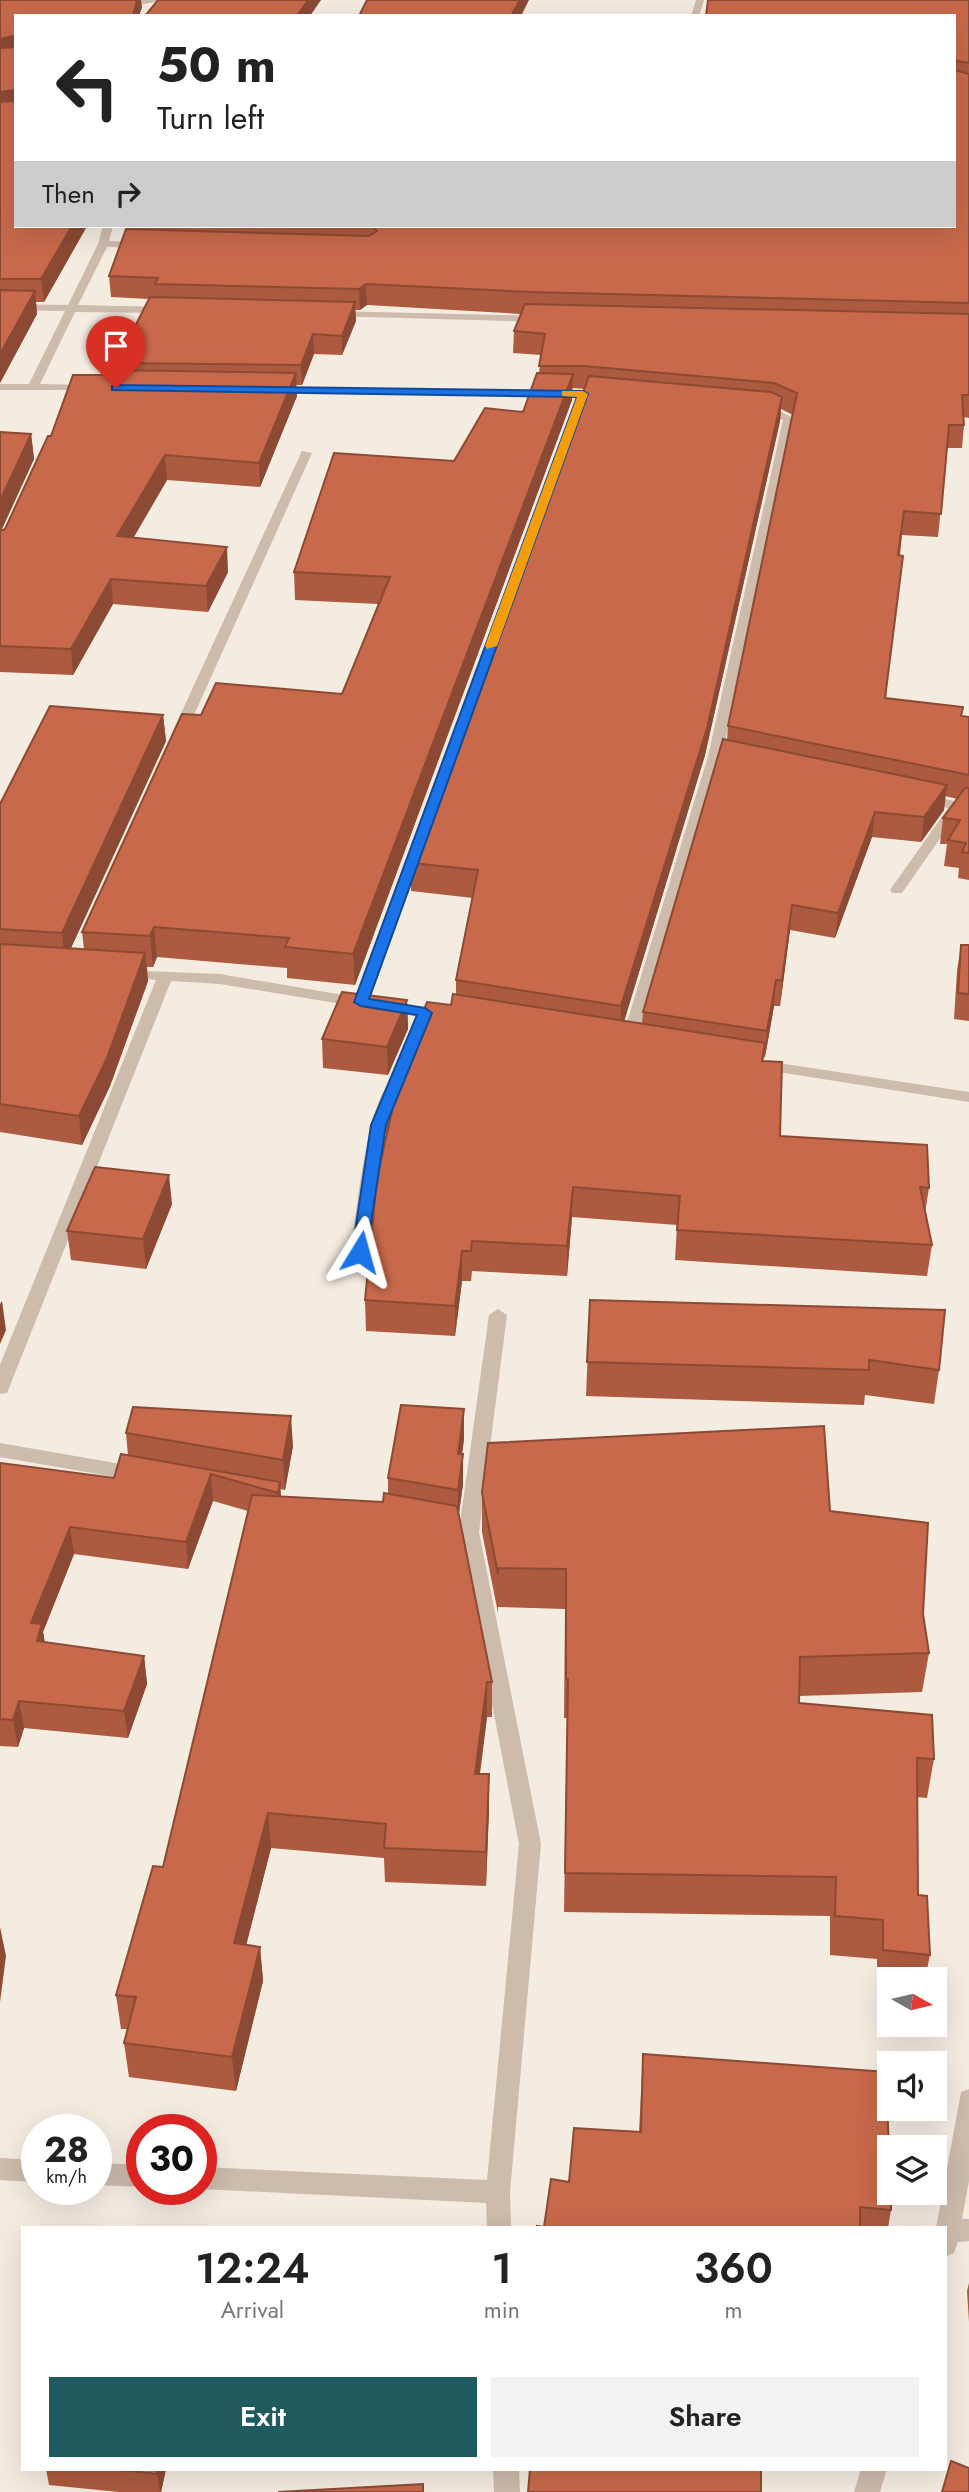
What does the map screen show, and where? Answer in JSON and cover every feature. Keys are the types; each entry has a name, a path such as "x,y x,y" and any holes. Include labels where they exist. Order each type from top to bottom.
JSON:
{"street":[{"path":"102,6 163,0"},
{"path":"33,387 103,244 107,228"},
{"path":"103,244 156,246"},
{"path":"0,307 181,310"},
{"path":"319,314 554,320"},
{"path":"0,387 102,388"},
{"path":"267,390 589,394 531,536"},
{"path":"628,1045 722,757 789,419 772,411 745,408"},
{"path":"170,754 306,453"},
{"path":"897,890 963,806 903,794"},
{"path":"361,1002 422,834"},
{"path":"112,972 220,979 361,1002 423,1018 466,1019"},
{"path":"0,1388 165,977"},
{"path":"737,1061 969,1097"},
{"path":"360,1252 378,1125 402,1070"},
{"path":"498,1315 469,1532 530,1844 498,2192 499,2226"},
{"path":"0,1451 165,1479"},
{"path":"414,1522 469,1532"},
{"path":"954,2235 969,2100"},
{"path":"0,2169 21,2170"},
{"path":"217,2179 498,2192"},
{"path":"506,2471 507,2492"},
{"path":"867,2492 873,2471"}],"building":[{"path":"0,0 137,0 134,14 14,14 14,36 0,39"},
{"path":"158,0 308,0 298,14 147,14"},
{"path":"367,0 520,0 512,14 360,14"},
{"path":"708,0 969,0 969,63 956,61 956,14 706,14"},
{"path":"14,47 14,90 0,92 0,48"},
{"path":"956,71 969,74 969,303 529,292 366,284 359,289 155,284 158,278 109,276 126,229 369,236 377,231 373,228 956,228"},
{"path":"14,101 14,228 71,228 41,279 0,279 0,102"},
{"path":"0,290 35,291 0,354"},
{"path":"150,297 355,302 342,336 313,334 301,365 116,363"},
{"path":"525,304 969,314 969,395 962,395 964,425 949,425 941,514 904,511 898,555 903,556 885,698 963,707 961,716 969,717 969,775 728,726 797,393 774,383 584,366 539,366 545,334 514,331"},
{"path":"110,370 296,373 259,463 165,455 117,536 227,547 206,586 111,579 71,649 0,646 0,531 5,529 48,436 51,436 73,375 107,375"},
{"path":"537,373 573,374 353,954 285,947 289,938 154,927 150,936 82,932 182,714 201,715 216,683 342,694 390,577 294,572 334,453 454,461 485,408 523,412"},
{"path":"589,376 771,392 782,397 707,728 621,1006 456,980 478,870 411,863"},
{"path":"0,432 31,434 0,501"},
{"path":"50,706 163,715 62,933 0,929 0,804"},
{"path":"723,739 947,785 924,817 875,812 838,913 792,905 782,980 776,980 767,1031 643,1012"},
{"path":"965,788 969,788 969,853 962,852 966,843 948,840 960,820 943,818"},
{"path":"0,944 145,953 107,1058 79,1116 0,1104"},
{"path":"961,945 969,945 969,994 958,993"},
{"path":"342,992 407,1000 387,1047 322,1039"},
{"path":"453,994 765,1043 762,1061 782,1062 780,1136 927,1145 929,1188 920,1187 932,1245 677,1230 680,1196 573,1187 567,1246 472,1241 471,1251 462,1251 455,1306 365,1300 377,1178 392,1111 386,1111 387,1103 427,1002 451,1005"},
{"path":"95,1167 169,1175 143,1239 67,1231"},
{"path":"590,1300 945,1310 939,1370 869,1360 869,1370 587,1362"},
{"path":"401,1405 464,1409 458,1454 463,1454 458,1490 388,1478"},
{"path":"133,1407 291,1416 283,1460 126,1433"},
{"path":"824,1426 830,1511 928,1523 923,1614 929,1653 800,1657 799,1703 932,1715 934,1759 917,1758 918,1895 927,1896 930,1955 883,1950 883,1920 835,1916 836,1877 565,1873 568,1679 566,1569 498,1568 498,1574 482,1493 488,1443"},
{"path":"121,1454 280,1482 278,1493 211,1474 186,1542 70,1527 31,1623 42,1624 37,1641 144,1656 124,1711 19,1701 13,1720 0,1719 0,1465 1,1463 114,1478"},
{"path":"384,1493 457,1506 492,1682 487,1682 475,1774 489,1774 486,1852 384,1848 386,1824 268,1813 234,1943 260,1947 232,2057 124,2043 136,1997 116,1995 153,1866 163,1867 252,1495 383,1502"},
{"path":"643,2054 877,2071 877,2121 888,2121 888,2135 877,2135 877,2205 891,2205 891,2210 860,2207 860,2226 544,2226 551,2179 569,2182 574,2128 641,2132"},
{"path":"951,2461 969,2468 969,2492 942,2492"},
{"path":"129,2471 158,2471 157,2474"},
{"path":"530,2471 761,2471 761,2492 528,2492"},
{"path":"423,2484 423,2492 278,2492"}],"slow traffic":[{"path":"491,646 583,394 566,393"}],"route":[{"path":"116,388 583,394 361,1002 425,1013 378,1125 360,1252"}]}
